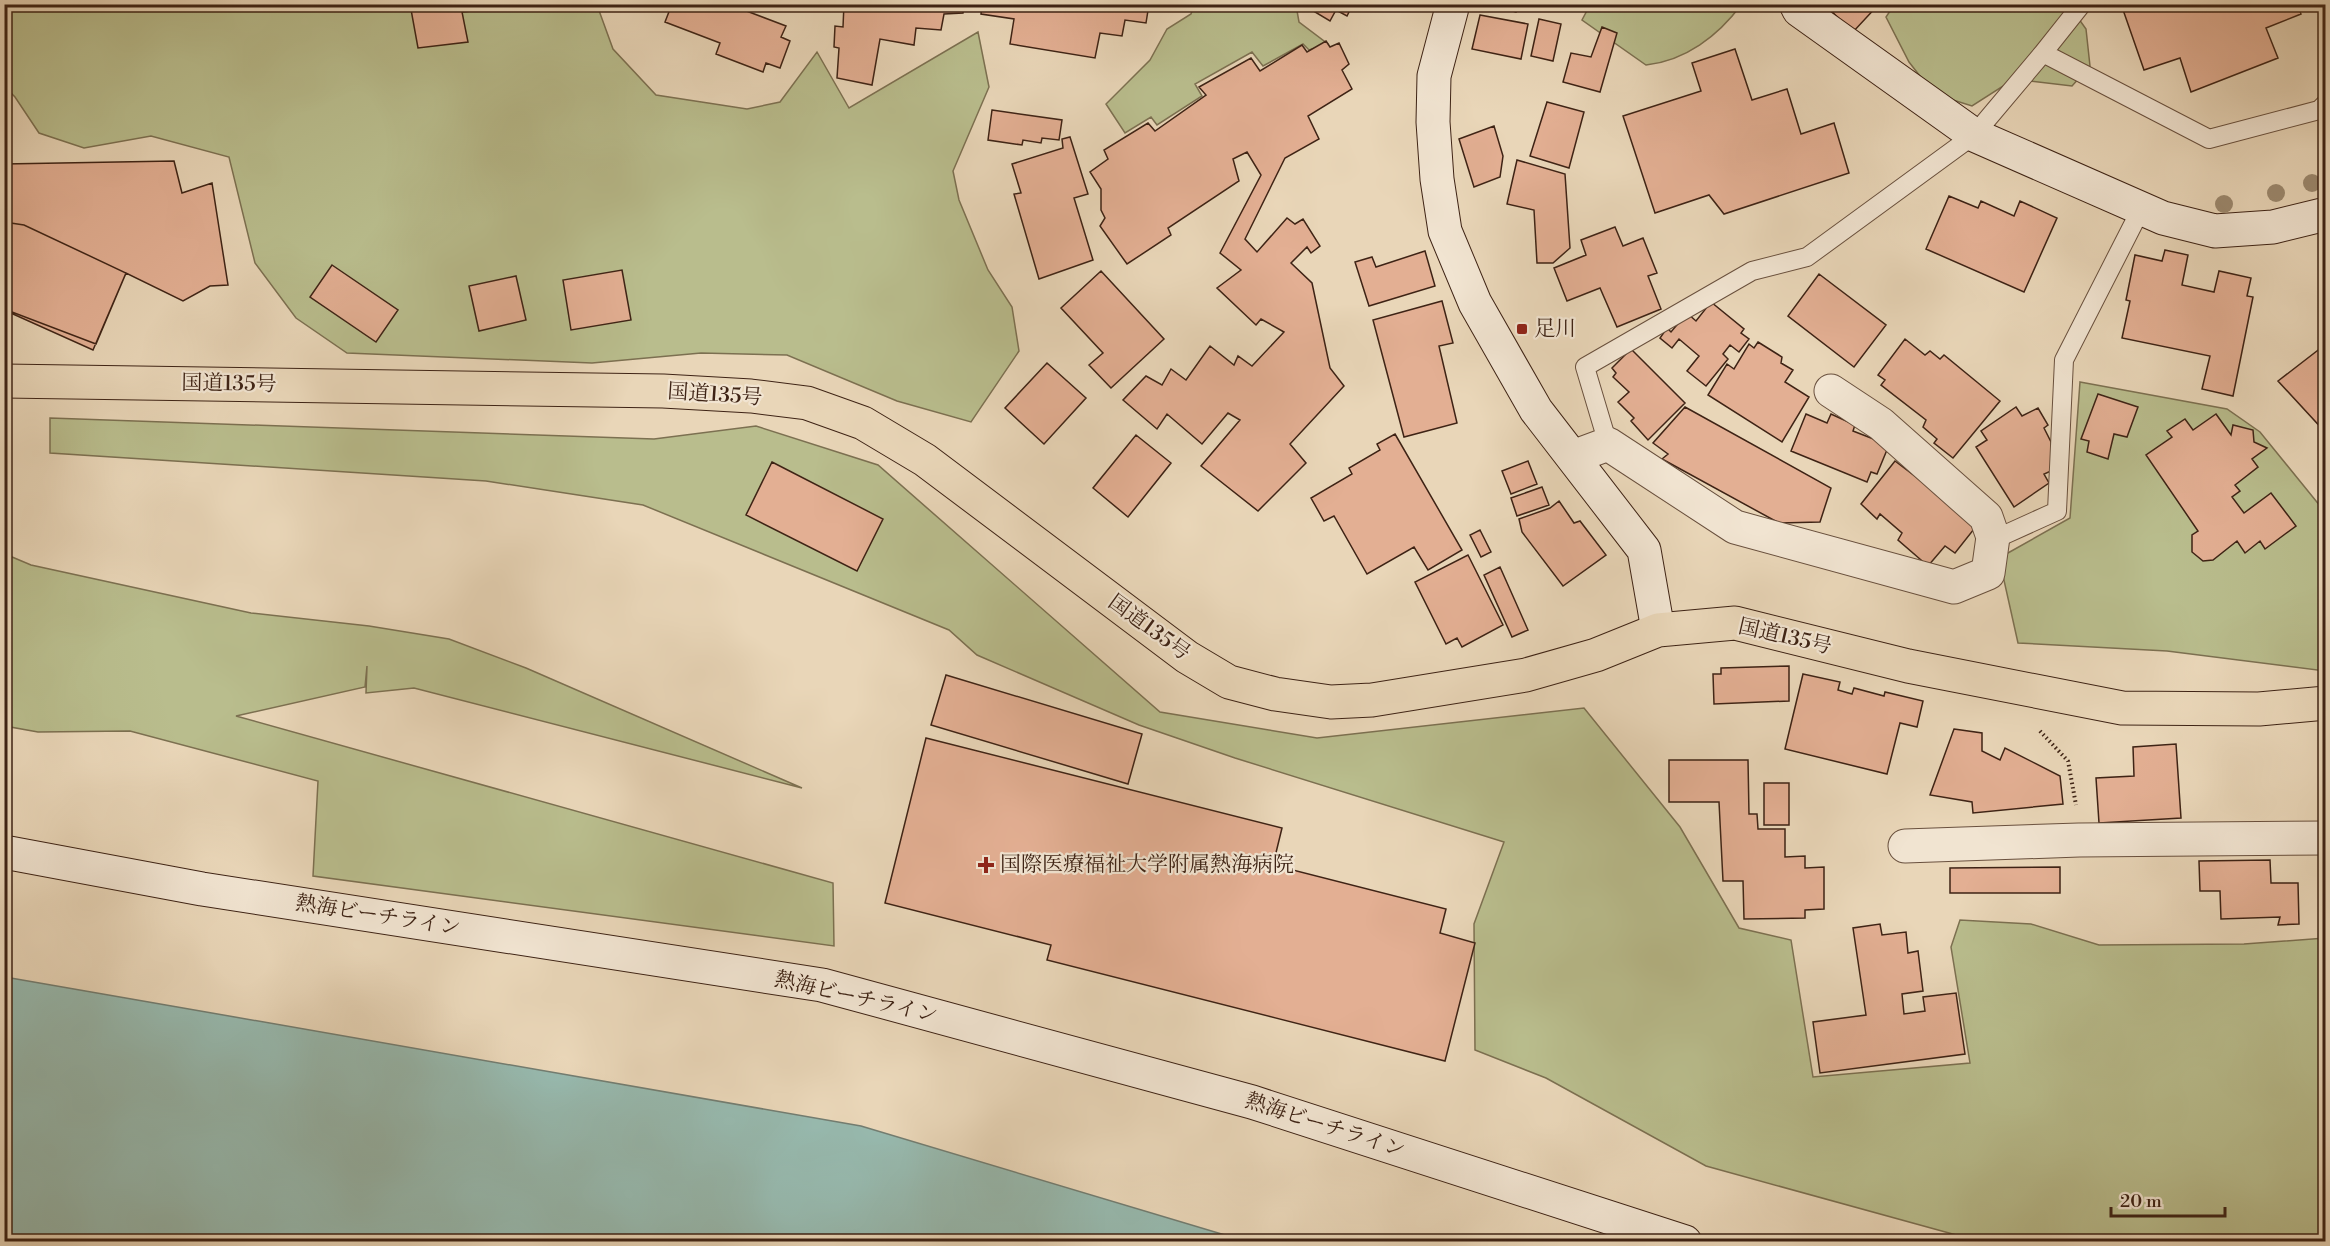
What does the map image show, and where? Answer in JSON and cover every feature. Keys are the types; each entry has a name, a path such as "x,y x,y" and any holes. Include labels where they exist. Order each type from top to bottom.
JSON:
{"highway":[{"name":"国道135号","path":"4,381 663,392 752,396 807,403 863,423 925,460 1187,657 1229,682 1275,694 1331,702 1372,700 1526,675 1596,654 1658,630 1735,623 1908,666 2122,708 2259,709 2325,703"}],"street":[{"path":"1453,4 1434,76 1433,122 1437,179 1445,231 1475,303 1536,410 1644,550 1658,630"},
{"path":"1796,4 1799,10 1974,135 2163,218 2215,231 2273,226 2325,214"},
{"path":"1574,457 1608,444 1735,527 1954,587 1988,573 1993,540 1986,517 1881,424 1831,391"},
{"path":"1905,846 2079,840 2325,838"},
{"name":"熱海ビーチライン","path":"4,852 202,889 822,985 1252,1102 1685,1242"}],"lane":[{"path":"1608,444 1585,367 1752,271 1807,257 1974,135 2082,4"},
{"path":"2043,53 2210,139 2319,110 2325,103"},
{"path":"1993,540 2056,511 2064,360 2141,208"}],"path":[{"path":"2033,729 2043,732 2068,761 2076,795 2079,840"}],"green space":[{"path":"4,5 597,5 613,49 656,95 747,109 780,102 817,52 849,108 978,32 989,87 953,171 959,200 988,270 1012,307 1019,351 971,422 897,401 787,355 701,353 592,363 347,353 296,318 255,263 229,157 151,136 84,148 39,133 15,97 5,87"},
{"path":"1194,5 1296,5 1299,22 1328,44 1309,50 1303,44 1263,66 1252,52 1195,84 1202,96 1157,125 1151,117 1125,133 1106,104 1150,60 1167,29 1191,14"},
{"path":"1590,5 1741,5 1722,27 1700,45 1674,58 1646,65 1582,20"},
{"path":"1894,5 2069,5 2086,29 2090,66 2072,86 2014,79 1972,106 1934,94 1909,62 1886,17"},
{"path":"2080,382 2227,409 2260,432 2325,512 2325,671 2167,651 2018,643 1999,558 2070,518"},
{"path":"50,418 654,439 756,426 878,465 1160,712 1317,738 1584,708 1680,827 1739,928 1791,940 1813,1077 1970,1063 1951,947 1960,920 2031,924 2099,945 2244,944 2325,938 2325,1241 1978,1241 1706,1166 1546,1078 1475,1050 1474,924 1504,842 1235,758 1139,725 977,655 949,630 643,505 486,481 50,453"},
{"path":"5,554 31,565 251,613 369,626 449,639 526,668 802,788 414,688 366,693 367,666 365,687 236,716 833,883 834,946 313,876 318,781 130,731 38,732 5,726"}],"water":[{"path":"5,977 861,1126 1245,1241 5,1241"}],"building":[{"path":"410,4 503,4 504,8 462,12 468,42 418,48"},
{"path":"672,4 728,4 786,26 781,37 790,41 780,68 766,63 763,72 716,54 720,43 665,22"},
{"path":"844,4 964,4 963,13 944,14 941,30 916,28 914,45 880,39 872,85 837,78 839,48 834,47 835,26 843,27"},
{"path":"982,4 1149,4 1146,23 1125,20 1122,36 1100,33 1095,58 1010,44 1014,19 981,14"},
{"path":"1313,4 1353,4 1347,16 1336,10 1330,21 1310,9"},
{"path":"1490,4 1519,4 1516,12"},
{"path":"1824,4 1879,4 1853,32"},
{"path":"2121,4 2297,4 2301,14 2266,28 2278,58 2191,92 2180,58 2144,70"},
{"path":"1480,15 1528,24 1521,59 1472,49"},
{"path":"1539,19 1561,24 1553,61 1531,56"},
{"path":"1602,27 1617,33 1600,92 1563,82 1571,53 1591,57"},
{"path":"1326,41 1330,47 1339,43 1349,64 1342,70 1352,89 1308,116 1319,139 1285,158 1245,239 1257,252 1287,218 1295,224 1303,219 1320,246 1311,253 1307,247 1291,263 1312,283 1330,368 1344,386 1290,444 1306,463 1258,511 1201,466 1240,420 1228,413 1202,444 1167,414 1157,429 1123,400 1146,376 1162,385 1171,369 1186,380 1210,346 1234,365 1238,356 1252,366 1284,332 1261,319 1256,325 1217,288 1241,270 1220,253 1261,175 1247,152 1233,159 1239,181 1168,228 1171,235 1127,264 1100,226 1105,218 1101,210 1101,189 1090,172 1108,159 1104,150 1148,123 1155,131 1206,95 1199,87 1251,58 1260,71 1302,45 1307,52"},
{"path":"1735,49 1752,100 1787,89 1801,134 1834,123 1849,173 1724,214 1709,195 1655,213 1623,116 1701,91 1692,63"},
{"path":"1547,102 1584,112 1569,168 1530,156"},
{"path":"992,110 1062,120 1059,140 1042,138 1041,143 1023,140 1022,145 988,140"},
{"path":"1494,126 1503,156 1500,177 1474,187 1459,139"},
{"path":"1070,137 1088,194 1074,198 1093,260 1039,279 1014,194 1021,193 1012,164 1063,148 1062,139"},
{"path":"1517,160 1565,174 1570,248 1553,263 1537,263 1534,210 1507,204"},
{"path":"174,161 182,193 212,183 228,285 210,286 183,301 126,273 93,350 4,310 4,164"},
{"path":"1949,196 1978,208 1981,201 2014,216 2020,201 2057,218 2024,292 1926,249"},
{"path":"4,222 24,225 126,273 96,344 4,309"},
{"path":"1615,227 1623,246 1643,238 1657,273 1648,276 1661,309 1617,327 1600,288 1567,301 1554,268 1586,255 1581,240"},
{"path":"2165,250 2188,255 2182,285 2214,292 2219,271 2251,278 2247,296 2253,297 2233,396 2202,389 2210,356 2122,338 2130,301 2126,300 2135,255 2162,261"},
{"path":"1425,251 1435,286 1369,306 1355,262 1372,257 1376,267"},
{"path":"332,265 398,310 376,342 310,297"},
{"path":"622,270 631,320 571,330 563,280"},
{"path":"1101,271 1164,339 1111,388 1089,365 1103,353 1061,308"},
{"path":"1819,274 1886,325 1854,367 1788,316"},
{"path":"516,276 526,320 479,331 469,286"},
{"path":"1442,301 1453,343 1439,346 1457,423 1404,437 1373,320"},
{"path":"1711,302 1744,329 1741,333 1749,339 1739,352 1730,345 1723,354 1728,359 1706,386 1687,371 1699,356 1679,339 1672,348 1660,338 1667,328 1671,332 1687,313 1696,321"},
{"path":"1905,339 1925,355 1930,351 1940,359 1944,355 2000,401 1953,458 1934,443 1937,439 1923,427 1926,420 1881,385 1885,380 1878,375"},
{"path":"1758,342 1782,357 1781,363 1793,370 1785,382 1809,397 1782,442 1708,395 1727,364 1734,369 1749,344 1754,348"},
{"path":"2326,344 2326,433 2278,381"},
{"path":"1631,349 1685,403 1648,440 1631,421 1634,418 1618,402 1629,392 1613,377 1616,373 1612,368"},
{"path":"1047,363 1086,398 1044,444 1005,408"},
{"path":"2098,394 2138,407 2127,437 2114,434 2108,459 2087,452 2089,441 2081,439"},
{"path":"1685,407 1831,488 1820,522 1779,523 1662,459 1668,454 1653,443"},
{"path":"2016,407 2022,416 2038,408 2048,425 2044,428 2051,442 2051,471 2044,474 2049,483 2014,507 1976,447 1987,440 1981,431"},
{"path":"1806,414 1827,423 1831,414 1855,425 1853,431 1889,445 1877,474 1871,472 1867,482 1791,451"},
{"path":"2216,414 2231,435 2233,425 2253,430 2254,442 2267,448 2252,459 2258,467 2235,485 2240,491 2232,497 2244,513 2271,493 2296,526 2265,549 2260,541 2245,553 2237,541 2213,560 2203,561 2192,552 2192,535 2198,531 2146,455 2172,437 2167,431 2185,419 2193,430"},
{"path":"1395,434 1462,550 1428,570 1414,547 1367,574 1334,516 1324,521 1311,498 1352,474 1349,468 1380,450 1377,444"},
{"path":"1136,435 1171,463 1128,517 1093,488"},
{"path":"1528,461 1537,484 1511,494 1502,471"},
{"path":"1895,461 1978,524 1955,553 1945,546 1928,566 1898,540 1902,533 1880,514 1877,519 1861,504"},
{"path":"772,462 883,519 857,571 746,515"},
{"path":"1542,487 1549,505 1517,516 1511,498"},
{"path":"1559,501 1574,523 1580,521 1606,555 1563,586 1522,532 1519,519 1550,508"},
{"path":"1480,530 1491,552 1481,557 1470,535"},
{"path":"1468,555 1503,625 1462,647 1457,638 1446,644 1415,582"},
{"path":"1500,567 1528,630 1512,637 1484,575"},
{"path":"1789,666 1789,701 1714,704 1713,674 1721,674 1721,668"},
{"path":"1803,674 1840,682 1838,690 1852,694 1854,688 1884,696 1885,692 1923,701 1917,727 1900,723 1887,774 1785,749"},
{"path":"946,675 1142,734 1128,784 931,725"},
{"path":"1954,729 1982,733 1982,751 2000,760 2005,748 2060,776 2063,804 1973,813 1972,802 1930,795"},
{"path":"926,738 1282,828 1273,865 1446,909 1440,933 1475,943 1445,1061 1047,960 1051,945 885,903"},
{"path":"2176,744 2181,818 2099,823 2096,778 2134,776 2133,747"},
{"path":"1669,760 1748,760 1749,814 1757,814 1758,829 1785,829 1785,857 1805,856 1805,868 1824,867 1824,909 1805,910 1805,918 1744,919 1743,881 1723,881 1719,802 1669,802"},
{"path":"1764,783 1789,783 1789,825 1764,825"},
{"path":"2270,860 2271,883 2298,883 2299,924 2278,925 2280,917 2221,919 2220,891 2200,891 2199,861"},
{"path":"2060,867 2060,893 1950,893 1950,868"},
{"path":"1880,924 1882,935 1906,932 1908,953 1918,951 1923,991 1902,994 1904,1014 1925,1011 1923,997 1956,993 1965,1054 1820,1073 1813,1022 1866,1015 1853,928"}],"place":[{"name":"足川","path":"1522,329"},
{"name":"国際医療福祉大学附属熱海病院","path":"986,865"}]}
